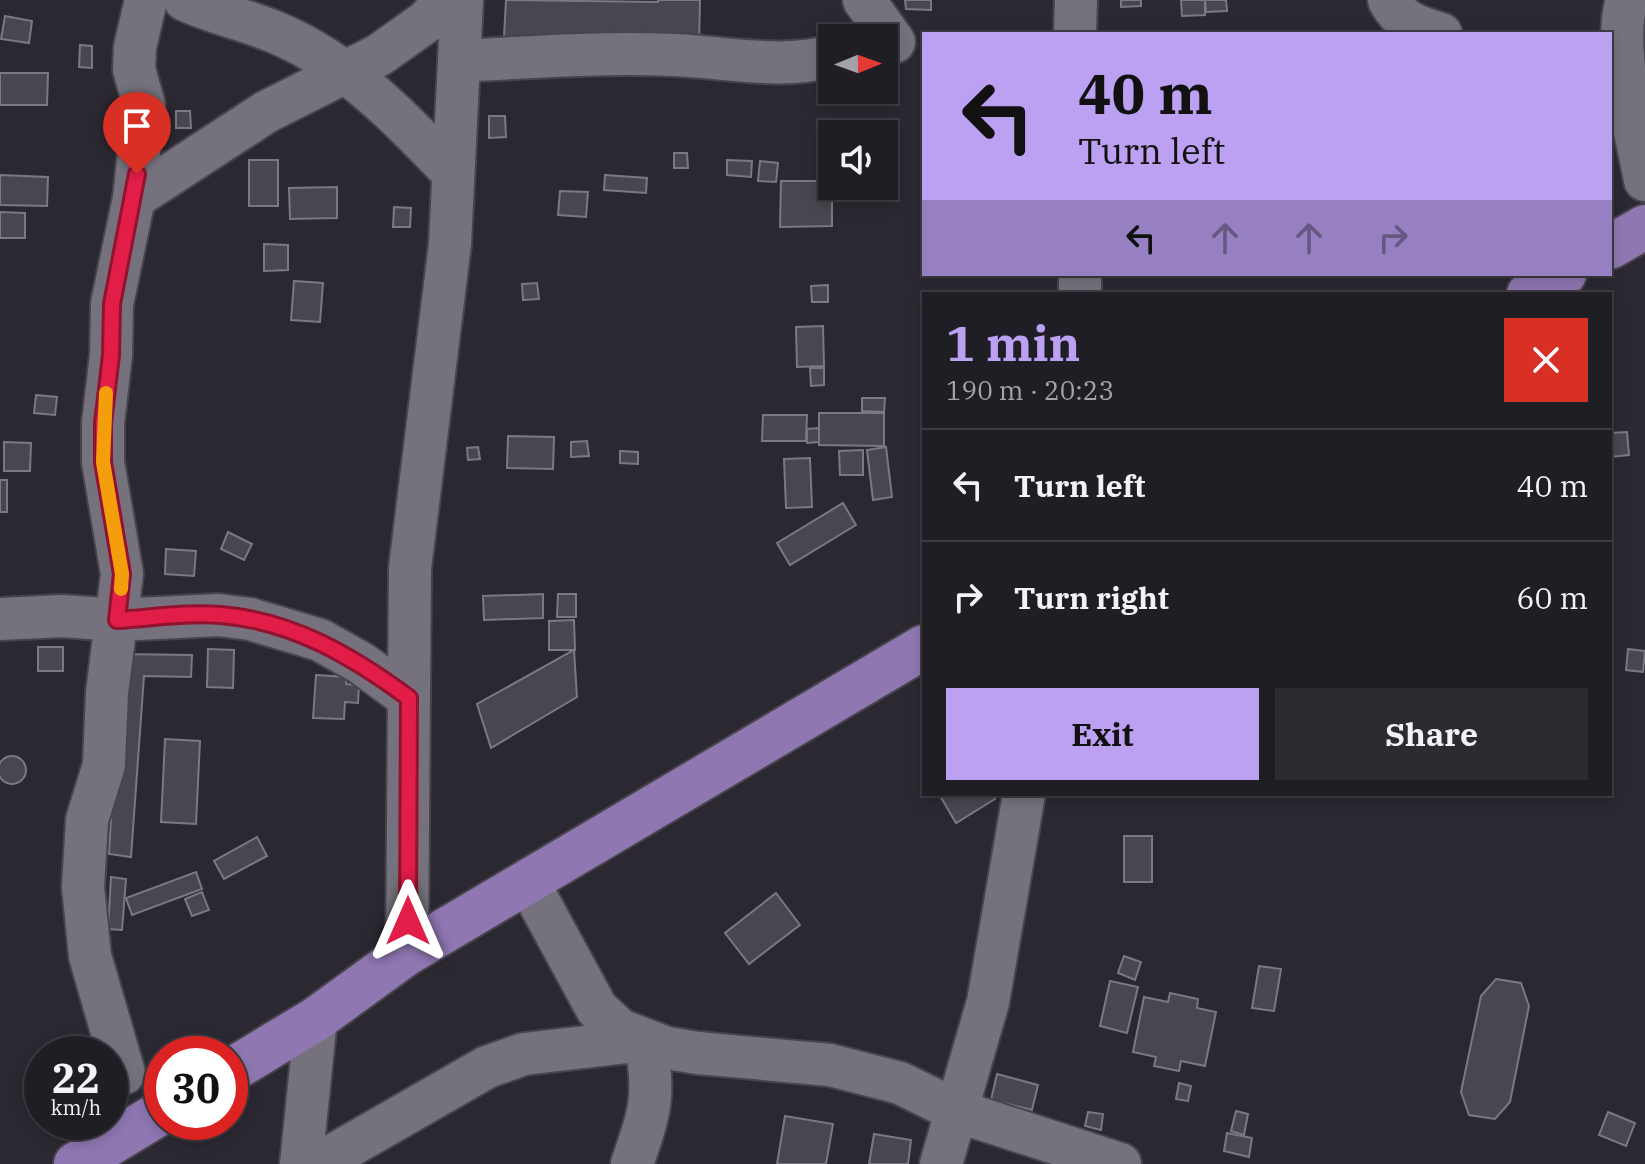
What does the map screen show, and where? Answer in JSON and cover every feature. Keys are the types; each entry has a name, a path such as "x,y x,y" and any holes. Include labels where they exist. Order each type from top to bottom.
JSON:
{"main road":[{"path":"1612,246 1645,227"},
{"path":"1532,292 1560,276"},
{"path":"248,1060 316,1019 407,953 922,648"},
{"path":"76,1164 144,1123"}],"street":[{"path":"113,1036 90,956 83,887 87,820 104,765 107,693 122,574 103,462 103,423 111,355 112,304 134,198 144,105 134,69 135,47 146,0"},
{"path":"185,0 207,11 278,33 344,72 407,125 453,173"},
{"path":"134,198 266,112 391,46 427,21 445,0"},
{"path":"407,953 410,568 450,244 462,0"},
{"path":"864,0 901,43"},
{"path":"1075,32 1076,0"},
{"path":"1389,0 1395,12 1414,26 1434,32"},
{"path":"1627,0 1623,11 1620,89 1645,180"},
{"path":"460,61 574,54 674,55 785,62 818,60"},
{"path":"0,619 62,616 117,620 218,615 250,619 320,640 361,663 409,698"},
{"path":"941,1164 988,1002 1024,796"},
{"path":"528,882 597,1009 620,1030 667,1048 830,1065 900,1083 957,1111 1120,1164"},
{"path":"301,1164 316,1019"},
{"path":"318,1164 487,1067 524,1054 645,1040"},
{"path":"632,1164 652,1098 652,1075 645,1040"}],"building":[{"path":"506,0 700,0 699,46 504,37"},
{"path":"905,0 931,0 931,10 906,9"},
{"path":"1121,0 1141,0 1141,6 1121,7"},
{"path":"1181,0 1205,0 1205,15 1182,16"},
{"path":"1205,0 1226,0 1227,11 1206,12"},
{"path":"5,16 32,21 29,43 1,39"},
{"path":"80,45 92,46 92,68 79,67"},
{"path":"0,73 48,73 47,105 0,105"},
{"path":"176,111 190,111 191,128 176,128"},
{"path":"489,116 505,116 506,137 489,138"},
{"path":"674,153 687,153 688,168 674,168"},
{"path":"249,160 278,160 278,206 249,206"},
{"path":"727,160 752,161 751,177 727,175"},
{"path":"760,161 778,163 776,182 758,181"},
{"path":"0,175 48,177 47,206 0,205"},
{"path":"605,175 647,178 646,193 604,190"},
{"path":"781,181 818,181 818,200 832,200 832,226 780,227"},
{"path":"337,187 337,218 290,219 289,188"},
{"path":"560,191 588,192 586,217 558,215"},
{"path":"394,207 411,208 410,227 393,227"},
{"path":"0,212 25,213 25,238 0,238"},
{"path":"264,244 288,245 288,270 264,271"},
{"path":"294,281 323,283 320,322 291,320"},
{"path":"537,283 539,299 523,300 522,284"},
{"path":"828,285 828,302 812,302 811,286"},
{"path":"823,326 824,366 797,367 796,327"},
{"path":"810,368 824,368 824,385 811,386"},
{"path":"36,395 57,397 55,415 34,413"},
{"path":"862,398 885,398 884,412 862,411"},
{"path":"819,413 884,413 884,446 819,445"},
{"path":"763,415 807,415 806,441 762,441"},
{"path":"819,428 819,442 807,443 807,429"},
{"path":"1627,432 1629,455 1612,457 1612,433"},
{"path":"508,436 554,437 553,469 507,468"},
{"path":"587,441 589,456 571,457 571,442"},
{"path":"4,442 31,443 30,471 4,471"},
{"path":"478,447 480,459 468,460 467,448"},
{"path":"886,447 892,497 873,500 867,450"},
{"path":"863,450 863,475 840,475 839,451"},
{"path":"620,451 638,452 638,464 620,463"},
{"path":"810,458 812,507 786,508 784,459"},
{"path":"0,480 7,480 7,512 0,512"},
{"path":"843,503 856,525 790,565 777,543"},
{"path":"228,532 252,544 244,560 221,549"},
{"path":"166,549 196,551 194,576 165,574"},
{"path":"543,594 543,618 484,620 483,596"},
{"path":"558,594 576,594 576,617 557,617"},
{"path":"574,620 575,650 549,650 549,621"},
{"path":"38,647 63,647 63,671 38,671"},
{"path":"208,649 234,650 233,688 207,687"},
{"path":"1628,649 1645,651 1643,672 1626,670"},
{"path":"574,650 577,697 491,748 477,704"},
{"path":"120,654 192,655 191,677 144,676 131,857 109,854"},
{"path":"316,675 347,677 346,684 359,685 358,703 345,702 344,719 313,718"},
{"path":"165,739 200,741 196,824 161,822"},
{"path":"7,757 17,757 25,765 25,775 17,783 7,783 -1,775 -1,765"},
{"path":"940,796 993,796 995,799 956,823"},
{"path":"1124,836 1152,836 1152,882 1124,882"},
{"path":"257,837 267,856 224,879 214,861"},
{"path":"196,872 202,889 132,915 126,898"},
{"path":"111,877 126,879 122,930 108,929"},
{"path":"202,892 209,910 192,916 185,899"},
{"path":"776,893 800,925 749,964 725,933"},
{"path":"1124,956 1141,962 1135,980 1118,973"},
{"path":"1259,966 1281,969 1274,1011 1252,1008"},
{"path":"1496,979 1521,983 1529,1006 1510,1102 1495,1119 1469,1115 1461,1092 1481,996"},
{"path":"1110,981 1138,987 1127,1033 1100,1026"},
{"path":"1170,993 1198,999 1197,1008 1216,1012 1205,1066 1181,1061 1179,1071 1154,1066 1156,1057 1133,1052 1144,997 1168,1002"},
{"path":"997,1074 1038,1085 1032,1110 991,1100"},
{"path":"1179,1083 1191,1086 1188,1101 1176,1099"},
{"path":"1236,1111 1248,1114 1244,1135 1231,1131"},
{"path":"1088,1112 1103,1114 1101,1130 1085,1126"},
{"path":"1608,1112 1635,1123 1626,1146 1599,1135"},
{"path":"785,1116 833,1124 826,1164 777,1164"},
{"path":"1227,1133 1252,1138 1249,1157 1224,1151"},
{"path":"874,1134 911,1140 908,1164 869,1164"}],"slow traffic":[{"path":"106,393 103,462 122,574 121,589"}],"route":[{"path":"137,174 112,304 111,355 103,423 103,462 122,574 117,620 218,615 250,619 320,640 361,663 409,698 408,921"}]}
